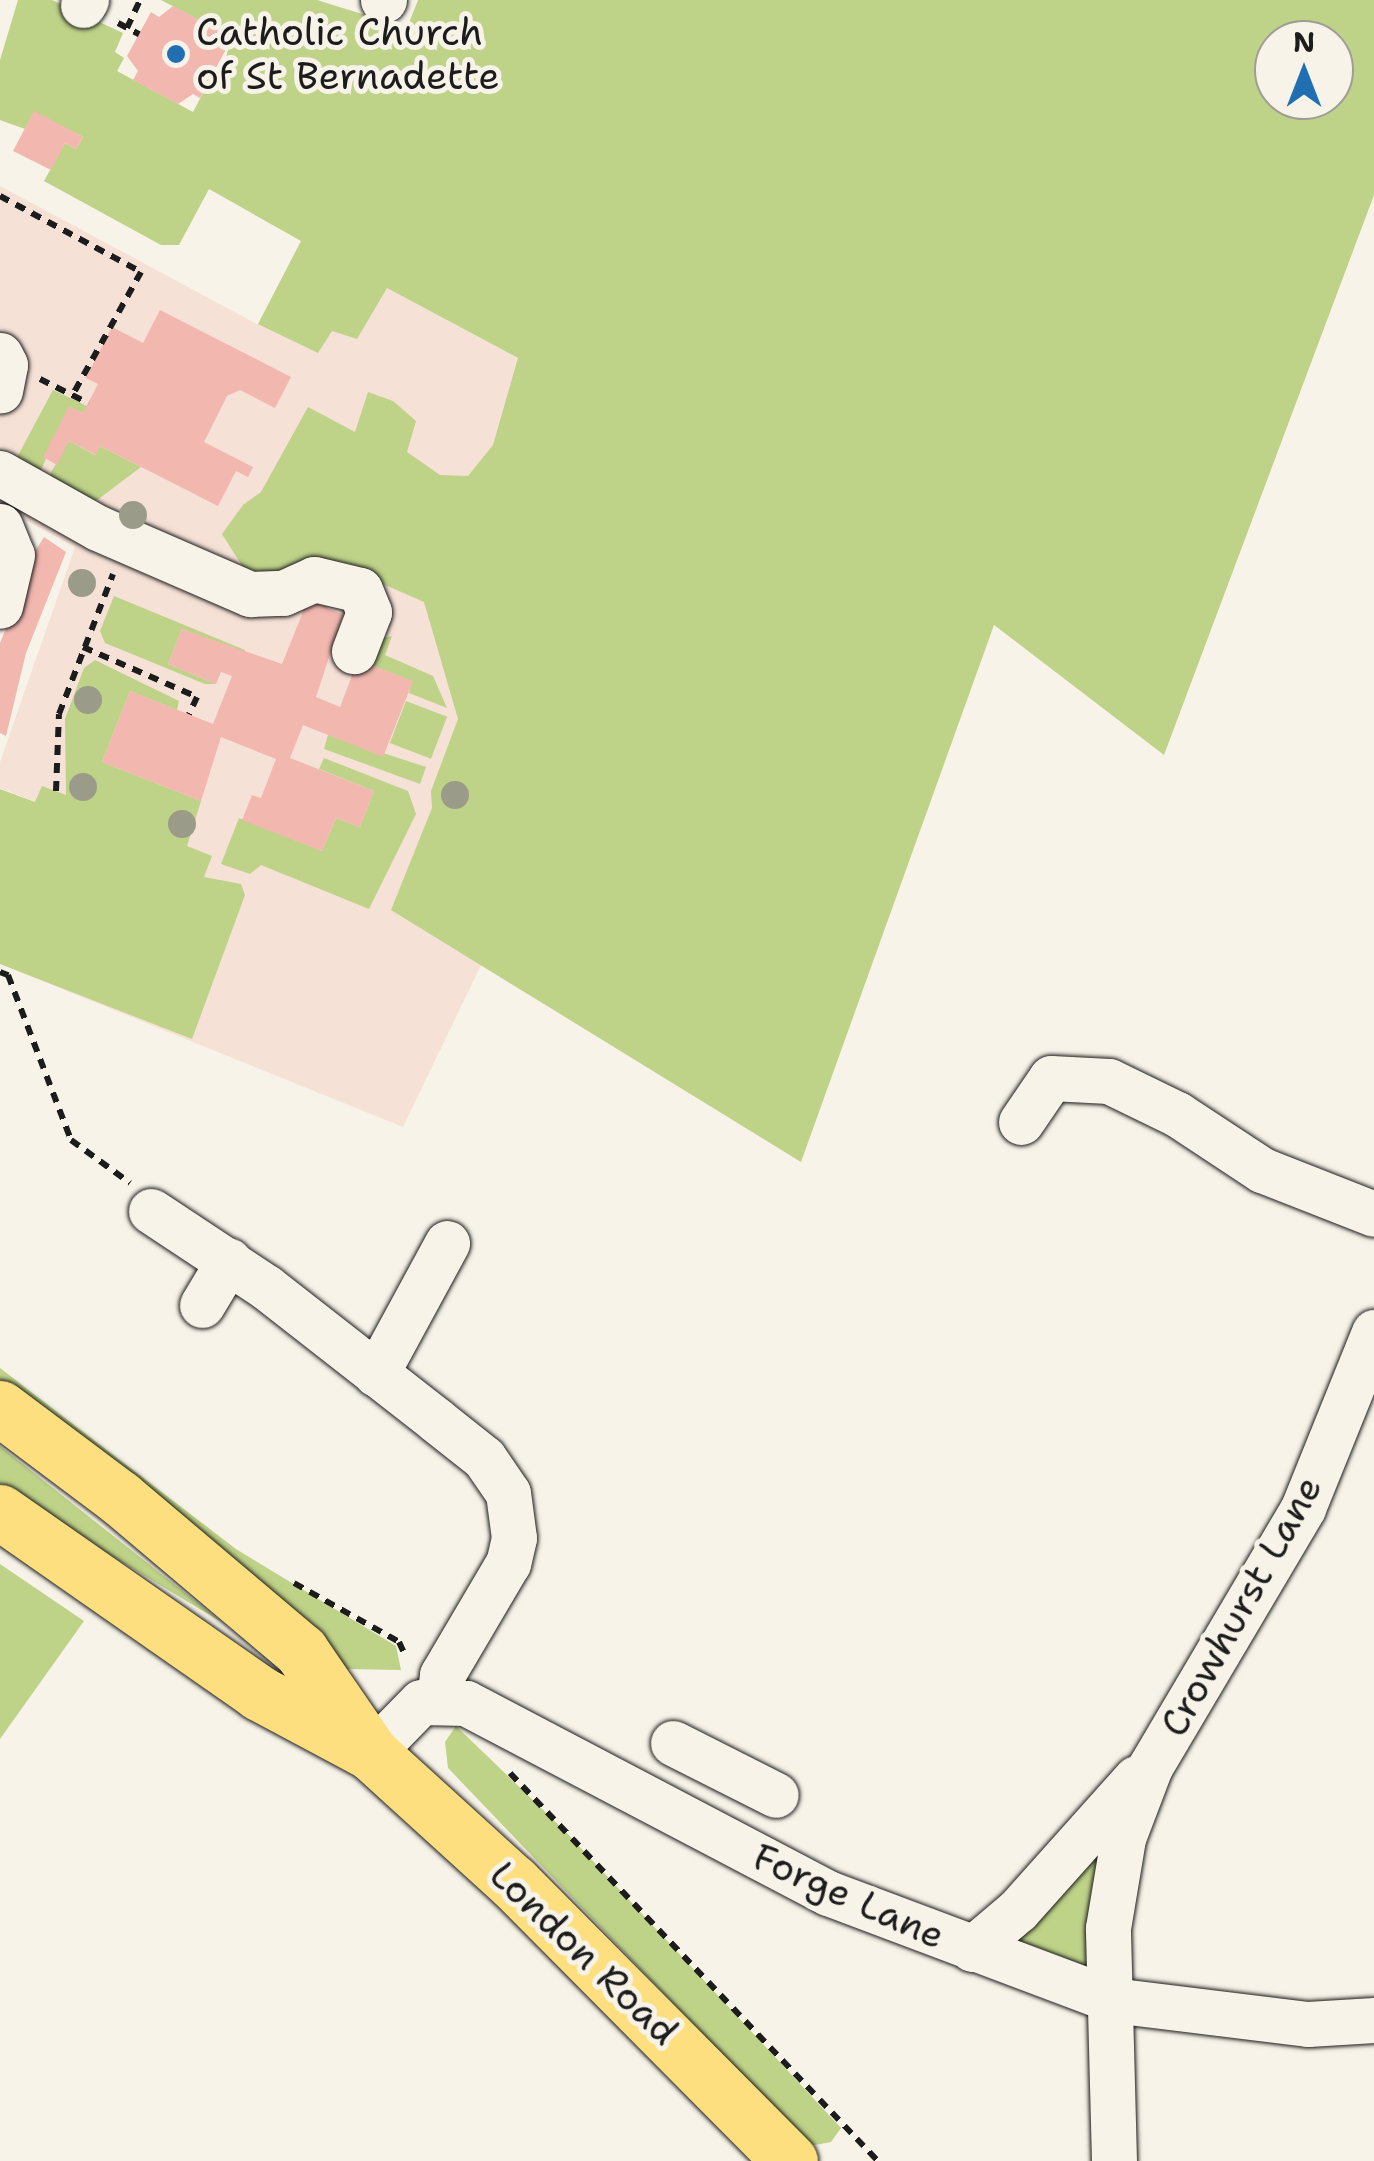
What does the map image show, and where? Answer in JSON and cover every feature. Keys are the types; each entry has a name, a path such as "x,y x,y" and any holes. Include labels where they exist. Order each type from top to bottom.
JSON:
{"main road":[{"name":"London Road","path":"0,1408 120,1498 301,1651 371,1752 513,1882 790,2161"},
{"name":"London Road","path":"0,1512 259,1693 371,1752"}],"street":[{"path":"0,473 128,541 250,594 283,594 314,579 360,590 369,612 354,651"},
{"path":"0,526 12,555 0,606"},
{"path":"1021,1122 1050,1078 1110,1081 1178,1114 1262,1170 1374,1214"},
{"path":"151,1211 229,1260 484,1458 512,1508 508,1563 442,1675 439,1698 410,1709 371,1752"},
{"path":"376,1374 447,1243"},
{"path":"202,1305 229,1260"},
{"name":"Crowhurst Lane","path":"1114,2161 1111,1895 1123,1838 1150,1767 1302,1508 1374,1332"},
{"name":"Forge Lane","path":"439,1698 491,1713 828,1894 1112,2000 1308,2024 1374,2020"},
{"path":"673,1743 776,1796"},
{"path":"694,1823 721,1766"},
{"name":"Crowhurst Lane","path":"972,1949 1018,1910 1150,1767"}],"path":[{"path":"127,28 140,0"},
{"path":"0,196 141,272 73,394"},
{"path":"2,370 88,402"},
{"path":"56,791 60,714 128,541"},
{"path":"83,648 196,697 189,714"},
{"path":"0,972 8,974 71,1140 87,1157 138,1187 151,1211"},
{"path":"405,1653 418,1646"}],"shaded area":[{"path":"0,186 257,324 387,288 575,389 801,1162 483,961 403,1127 20,972 36,802 0,788 0,762 75,547 0,506"}],"green space":[{"path":"18,0 52,0 123,33 115,52 124,58 117,71 193,112 213,74 220,77 232,37 161,0 317,0 407,28 418,0 1374,0 1374,195 1164,755 994,625 801,1162 391,910 432,808 431,791 458,719 424,602 337,564 292,576 246,572 222,534 243,505 261,492 308,407 355,432 368,392 393,401 416,421 407,452 440,475 468,476 493,445 518,358 387,288 357,339 332,331 318,353 258,324 301,241 209,189 179,245 161,245 44,181 65,143 76,149 83,137 34,112 25,129 0,120 0,60"},
{"path":"53,390 87,406 83,413 69,407 36,481 15,461"},
{"path":"69,441 95,455 100,446 141,467 88,507 45,483"},
{"path":"114,596 245,650 244,653 182,629 168,664 216,684 205,684 105,643 100,631"},
{"path":"392,636 385,655 433,676 447,708 409,693 412,681 358,660 377,639"},
{"path":"95,660 179,701 177,710 130,691 102,762 201,801 187,846 212,856 204,877 241,884 245,895 192,1039 0,964 0,789 35,802 42,786 66,795 65,719 84,668"},
{"path":"406,701 447,717 431,759 390,743"},
{"path":"328,735 426,767 420,784 324,749"},
{"path":"324,758 408,791 416,814 369,909 261,865 250,874 221,864 239,818 322,851 336,818 360,827 374,791 319,769"},
{"path":"0,1368 236,1549 396,1646 401,1670 347,1669 0,1388"},
{"path":"0,1446 223,1623 0,1489"},
{"path":"0,1564 84,1621 0,1739"},
{"path":"456,1726 566,1832 841,2128 831,2142 810,2146 448,1768 445,1742"},
{"path":"1109,1826 1097,1973 1022,1955 1008,1932"}],"building":[{"name":"Catholic Church of St Bernadette","path":"173,6 219,30 225,51 200,98 193,94 178,104 133,80 138,71 127,56 151,12 159,17"},
{"path":"34,111 83,137 76,149 65,143 51,170 13,151"},
{"path":"160,310 291,377 275,408 240,390 227,396 204,442 253,467 248,477 236,471 218,506 100,446 96,455 69,441 57,465 43,457 69,406 83,413 98,384 86,378 112,327 143,343"},
{"path":"44,537 66,552 26,653 6,736 0,733 0,643 33,563 29,561"},
{"path":"311,592 330,599 327,608 343,615 316,697 340,707 358,660 413,681 383,757 303,725 290,758 374,791 360,827 336,818 322,851 242,820 252,795 261,798 276,759 221,737 201,801 102,762 130,691 213,724 232,676 221,672 216,684 168,664 182,629 282,664"}],"place":[{"name":"Catholic Church of St Bernadette","path":"176,54"}]}
